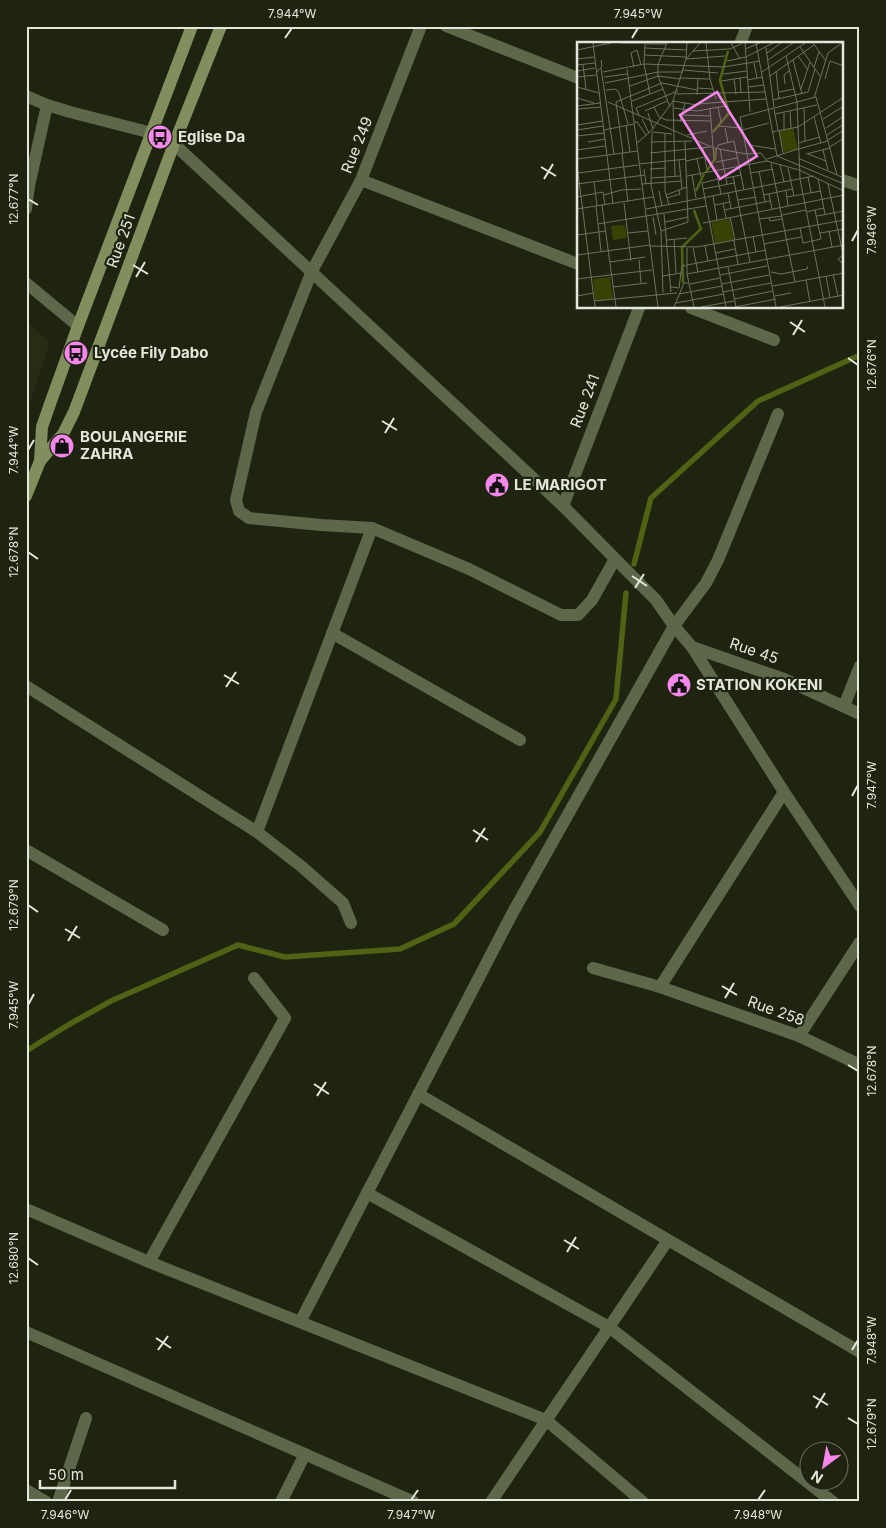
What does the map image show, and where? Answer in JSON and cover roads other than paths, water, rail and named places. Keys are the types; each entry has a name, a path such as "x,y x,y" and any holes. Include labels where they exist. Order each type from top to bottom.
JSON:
{"main road":[{"name":"Rue 251","path":"26,496 40,461 42,427 78,326 192,26"},
{"name":"Rue 251","path":"40,461 63,434 74,412 174,144 221,26"}],"street":[{"name":"Rue 249","path":"421,26 361,180 312,271 256,412 236,500 239,511 249,518 372,528 469,569 562,616 578,615 592,600 615,559"},
{"path":"446,26 577,78"},
{"path":"741,42 746,26"},
{"path":"26,96 47,105 152,133 174,144 563,506 656,600 674,626 692,647 784,792 860,906"},
{"path":"26,210 29,186 47,105"},
{"path":"361,180 577,264"},
{"path":"844,181 860,186"},
{"path":"26,283 78,326"},
{"name":"Rue 241","path":"563,506 638,309"},
{"path":"694,309 774,340"},
{"path":"300,1322 512,914 674,626 706,583 718,560 778,414"},
{"path":"257,832 372,528"},
{"path":"332,633 520,740"},
{"name":"Rue 45","path":"692,647 784,679 860,714"},
{"path":"844,706 860,666"},
{"path":"26,686 257,832 301,866 343,903 351,923"},
{"path":"660,987 784,792"},
{"path":"26,850 163,930"},
{"path":"799,1036 860,942"},
{"name":"Rue 258","path":"593,968 660,987 799,1036 860,1065"},
{"path":"149,1262 285,1018 254,978"},
{"path":"418,1094 860,1352"},
{"path":"367,1193 609,1327 833,1502"},
{"path":"26,1209 149,1262 546,1420 642,1502"},
{"path":"491,1502 668,1240"},
{"path":"26,1332 414,1502"},
{"path":"58,1502 86,1418"},
{"path":"282,1502 305,1454"},
{"path":"26,1490 46,1502"}],"waterway":[{"path":"634,564 651,498 758,401 860,355"},
{"path":"26,1051 111,1001 238,945 285,957 400,949 454,924 540,832 616,699 626,593"}],"place":[{"name":"Eglise Da","path":"160,137"},
{"name":"Lycée Fily Dabo","path":"76,353"},
{"name":"BOULANGERIE ZAHRA","path":"62,446"},
{"name":"LE MARIGOT","path":"497,485"},
{"name":"STATION KOKENI","path":"679,685"}]}
